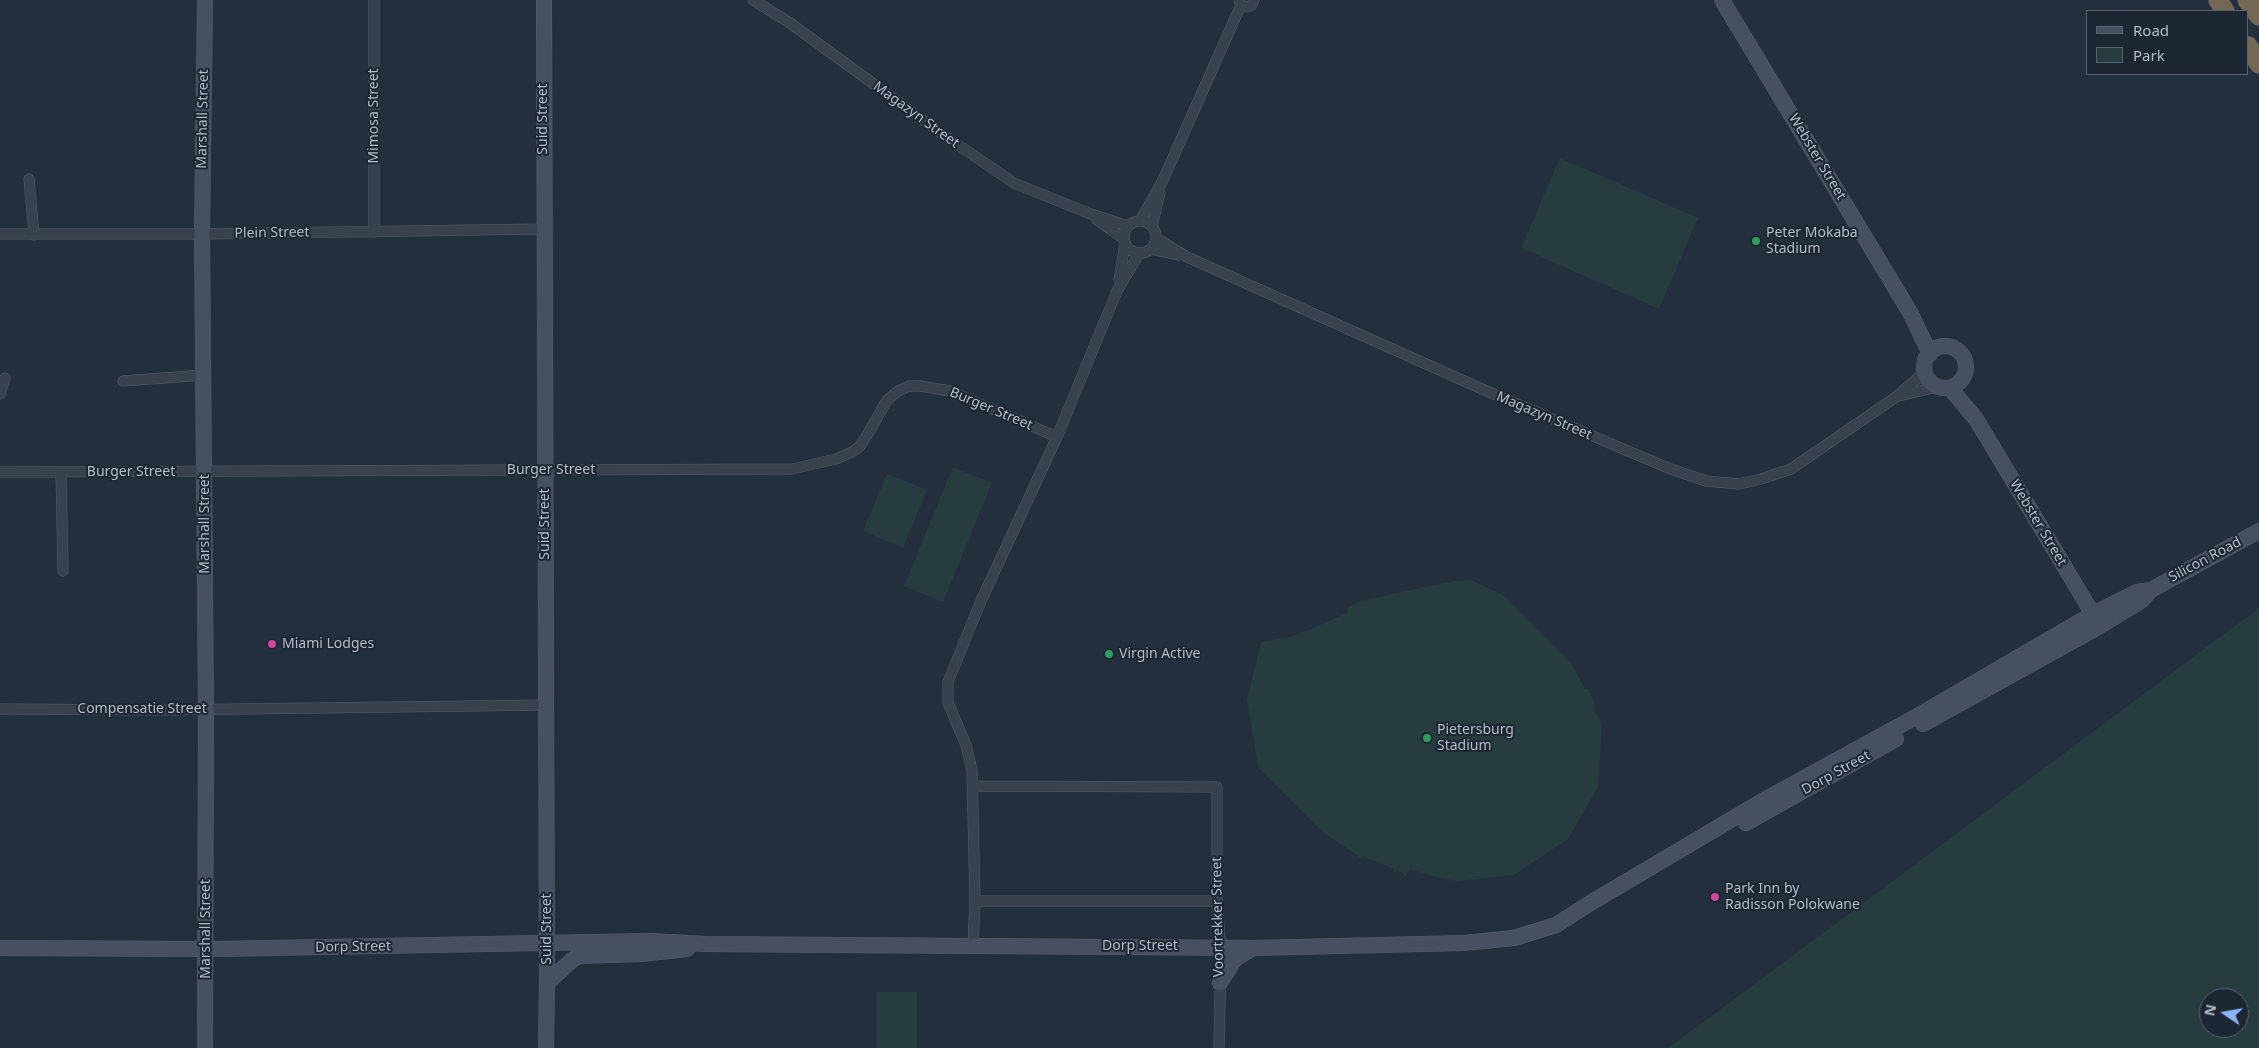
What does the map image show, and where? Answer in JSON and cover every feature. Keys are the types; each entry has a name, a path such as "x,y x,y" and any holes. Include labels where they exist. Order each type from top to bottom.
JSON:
{"highway":[{"path":"2247,0 2259,16"},
{"path":"2249,48 2259,64"}],"street":[{"name":"Marshall Street","path":"205,0 202,234 206,710 206,1048"},
{"name":"Mimosa Street","path":"374,0 374,232"},
{"name":"Suid Street","path":"544,0 546,1048"},
{"name":"Magazyn Street","path":"753,0 790,23 990,168 1014,183 1088,213 1128,226"},
{"name":"Webster Street","path":"1722,0 1911,314 1935,350"},
{"path":"1116,291 1128,226 1140,221 1163,180 1245,3"},
{"path":"29,179 34,234"},
{"path":"973,946 976,901 971,759 948,703 948,682 981,601 1057,437 1116,291 1140,254 1151,249 1156,238 1152,226 1163,180"},
{"name":"Magazyn Street","path":"1088,213 1124,241"},
{"path":"1140,221 1152,226"},
{"name":"Plein Street","path":"0,234 202,234 544,229"},
{"name":"Magazyn Street","path":"1156,238 1187,257 1482,390 1668,468 1706,481 1738,484 1761,479 1790,469 1896,396 1925,372"},
{"path":"1124,241 1133,252 1140,254"},
{"name":"Magazyn Street","path":"1151,249 1187,257"},
{"path":"1954,348 1963,356 1966,369 1949,385 1932,383 1925,372 1926,359 1935,350 1954,348"},
{"path":"123,381 204,376"},
{"path":"0,394 5,378"},
{"name":"Magazyn Street","path":"1896,396 1949,385"},
{"name":"Webster Street","path":"1949,385 1976,419 2096,620"},
{"name":"Burger Street","path":"0,472 792,469 813,466 845,456 860,446 887,400 898,391 909,386 950,391 1057,437"},
{"path":"61,472 63,571"},
{"name":"Silicon Road","path":"2096,620 2136,592 2150,590 2259,531"},
{"name":"Dorp Street","path":"0,948 206,949 650,941 706,944 1253,948 1484,942 1514,938 1556,925 1766,799 1923,718 2096,620"},
{"name":"Compensatie Street","path":"0,709 206,710 546,705"},
{"name":"Voortrekker Street","path":"973,786 1217,787 1217,901 1220,947 1219,1048"},
{"path":"976,901 1217,901"},
{"name":"Dorp Street","path":"547,983 579,956 669,952 706,944"},
{"path":"1220,983 1235,959 1253,948"}],"green space":[{"path":"1560,158 1698,218 1659,309 1521,248"},
{"path":"953,467 992,483 943,602 904,586"},
{"path":"887,474 927,490 903,548 863,531"},
{"name":"Pietersburg Stadium","path":"1471,580 1503,595 1571,663 1585,689 1588,689 1596,706 1593,707 1602,725 1598,787 1568,839 1514,875 1457,881 1410,869 1406,876 1397,870 1394,873 1394,869 1363,856 1359,858 1324,833 1258,767 1247,700 1261,642 1290,637 1314,628 1348,612 1347,608 1362,600 1363,602 1454,581"},
{"path":"2259,608 2259,1048 1668,1048 1744,992"},
{"path":"877,992 917,992 917,1048 877,1048"}],"place":[{"name":"Peter Mokaba Stadium","path":"1756,241"},
{"name":"Miami Lodges","path":"272,644"},
{"name":"Virgin Active","path":"1109,654"},
{"name":"Pietersburg Stadium","path":"1427,738"},
{"name":"Park Inn by Radisson Polokwane","path":"1715,897"}]}
